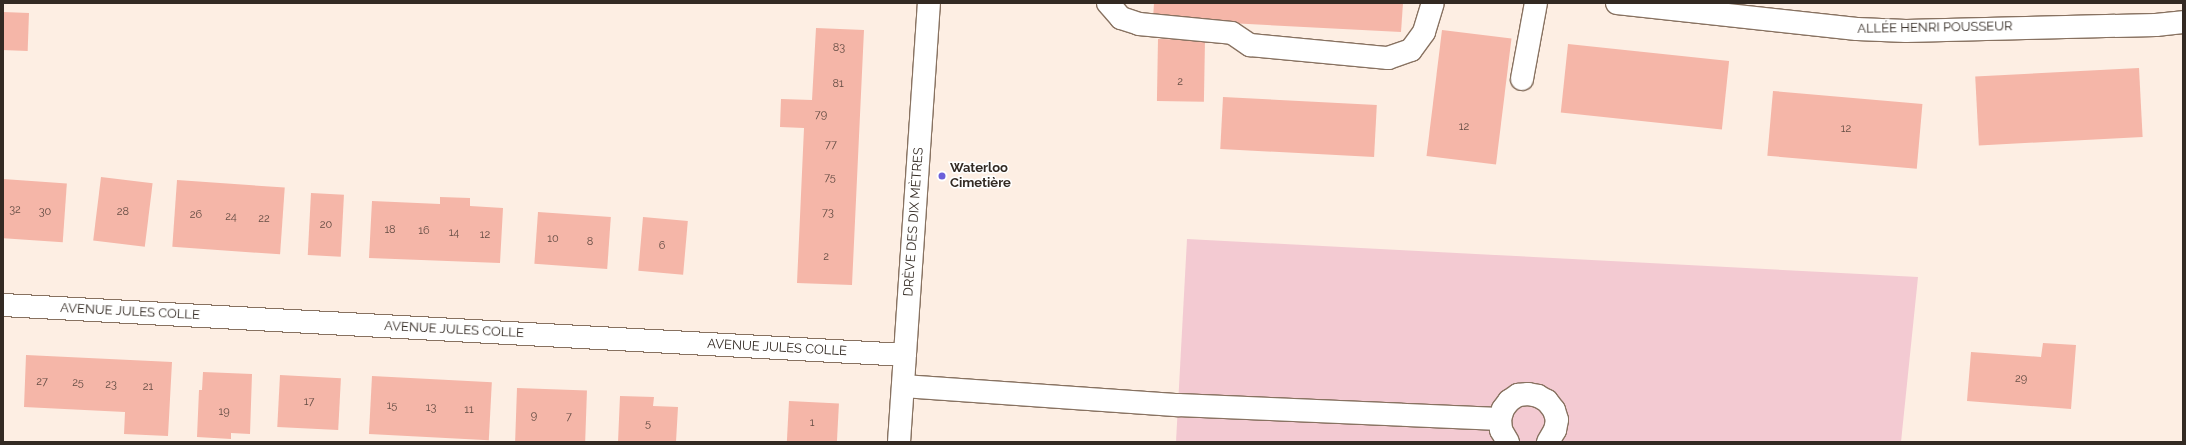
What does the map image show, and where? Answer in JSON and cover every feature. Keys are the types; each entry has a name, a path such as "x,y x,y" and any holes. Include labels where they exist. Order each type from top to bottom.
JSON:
{"street":[{"name":"DRÈVE DES DIX MÈTRES","path":"899,442 930,3"},
{"path":"1108,3 1121,18 1139,24 1232,33 1250,45 1388,58 1411,50 1424,32 1433,3"},
{"path":"1522,79 1536,3"},
{"name":"ALLÉE HENRI POUSSEUR","path":"1617,3 1857,30 1906,31 2156,25 2183,22"},
{"name":"AVENUE JULES COLLE","path":"3,305 905,355"},
{"path":"903,386 1178,405 1500,419"},
{"path":"1508,442 1501,430 1500,419 1503,409 1509,401 1518,396 1528,394 1538,396 1547,401 1554,410 1557,420 1555,430 1548,442"}],"shaded area":[{"path":"1187,239 1918,277 1901,442 1176,442"}],"building":[{"path":"1154,3 1403,3 1401,32 1153,19"},
{"path":"3,12 29,13 28,51 3,50"},
{"path":"816,28 864,30 852,285 797,283 804,128 780,127 781,99 812,100"},
{"path":"1442,30 1511,39 1496,165 1427,156"},
{"path":"1158,39 1205,40 1204,102 1157,101"},
{"path":"1568,44 1729,61 1722,130 1561,113"},
{"path":"2139,68 2143,137 1979,145 1975,77"},
{"path":"1773,91 1922,104 1917,169 1767,156"},
{"path":"1223,97 1377,105 1374,157 1220,149"},
{"path":"101,177 153,183 145,247 93,241"},
{"path":"3,179 67,183 63,242 3,238"},
{"path":"177,180 285,188 280,254 172,247"},
{"path":"311,193 344,195 341,257 308,255"},
{"path":"440,197 470,198 470,206 503,208 500,263 369,258 372,201 440,204"},
{"path":"538,212 611,217 607,269 534,264"},
{"path":"643,217 688,221 683,275 638,271"},
{"path":"2043,343 2076,345 2071,409 1967,401 1971,352 2041,357"},
{"path":"26,355 172,362 168,436 124,434 125,412 24,407"},
{"path":"203,372 252,374 250,434 231,433 231,439 197,437 199,390 202,390"},
{"path":"280,375 341,378 338,430 277,427"},
{"path":"372,376 492,382 489,440 369,434"},
{"path":"517,388 587,390 585,442 515,442"},
{"path":"620,396 654,397 653,406 678,407 676,442 618,442"},
{"path":"789,401 839,404 837,442 787,442"}],"place":[{"name":"Waterloo Cimetière","path":"942,176"}]}
